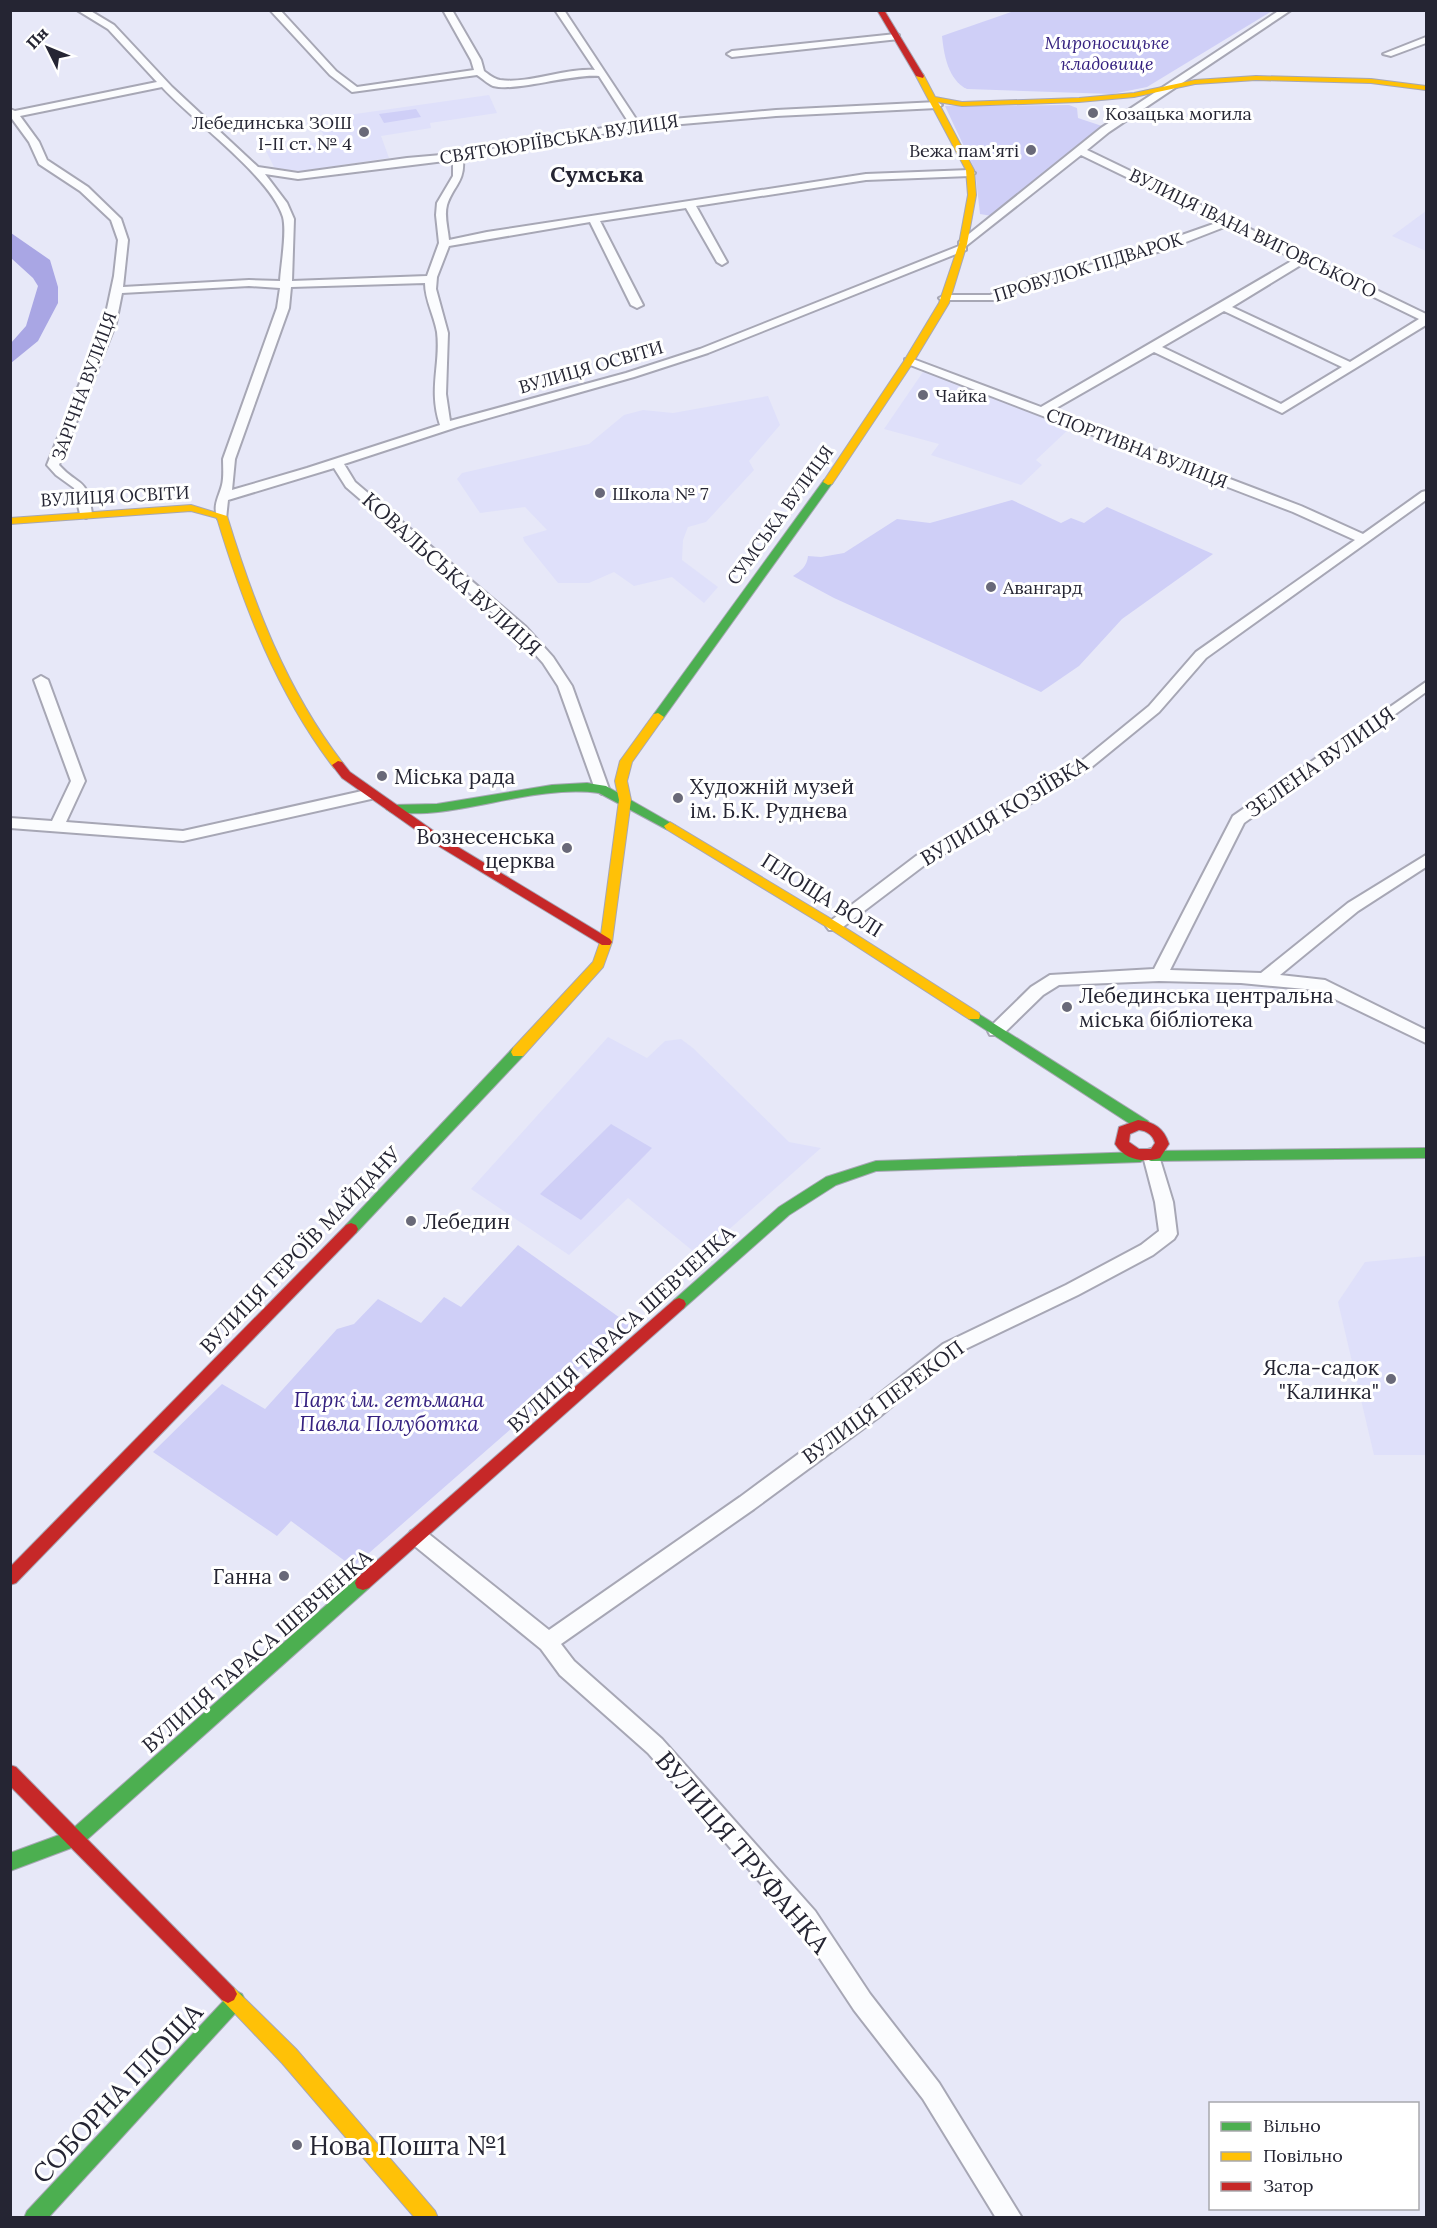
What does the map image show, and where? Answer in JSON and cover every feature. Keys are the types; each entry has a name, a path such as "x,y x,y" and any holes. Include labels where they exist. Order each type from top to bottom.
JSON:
{"main road":[{"name":"СУМСЬКА ВУЛИЦЯ","path":"626,800 621,781 626,761 632,751 824,488 909,361 945,298 963,246 972,195 970,173 965,156 880,10"},
{"path":"935,102 962,104 1079,100 1134,95 1220,79 1285,78 1371,81 1426,88"},
{"name":"ВУЛИЦЯ ОСВІТИ","path":"10,521 191,508 222,516"},
{"path":"222,516 240,579 257,624 306,722 322,747 346,775 444,844 606,942 626,800"},
{"path":"392,808 437,808 552,789 587,787 602,789"},
{"name":"ПЛОЩА ВОЛІ","path":"602,789 626,800 834,926 996,1032 1195,1156"},
{"name":"ВУЛИЦЯ ГЕРОЇВ МАЙДАНУ","path":"10,1578 419,1159 599,964 606,942"},
{"path":"1113,1106 1125,1149 1146,1156 1161,1148 1160,1134"},
{"path":"1101,1159 1132,1126 1143,1125"},
{"name":"ВУЛИЦЯ ТАРАСА ШЕВЧЕНКА","path":"76,1838 784,1212 831,1181 876,1166 1146,1156 1426,1153"},
{"path":"10,1773 289,2056 428,2217"},
{"path":"10,1862 76,1838"},
{"name":"СОБОРНА ПЛОЩА","path":"34,2217 236,2000"}],"street":[{"path":"81,10 111,27 163,84 255,170 282,202 289,219 283,308 229,459 228,484 222,498 222,516"},
{"path":"274,10 333,73 356,90 479,72"},
{"path":"447,10 476,60 479,72 495,83 515,83 583,72 601,74"},
{"path":"559,10 635,124"},
{"path":"963,246 1079,150 1169,87 1287,10"},
{"path":"732,54 896,37"},
{"path":"1388,54 1426,40"},
{"path":"12,113 163,84"},
{"name":"СВЯТОЮРІЇВСЬКА ВУЛИЦЯ","path":"255,170 293,175 458,157 518,148 635,124 935,102"},
{"name":"ЗАРІЧНА ВУЛИЦЯ","path":"12,113 34,142 43,162 84,189 116,219 123,240 117,290 102,343 53,465 58,474 75,482 81,488 86,514"},
{"name":"ВУЛИЦЯ ІВАНА ВИГОВСЬКОГО","path":"1079,150 1426,319"},
{"path":"446,426 440,393 443,337 434,309 432,279 444,244 441,210 443,202 456,185 460,172 458,157"},
{"path":"444,244 866,177 970,173"},
{"path":"271,188 293,175"},
{"path":"690,205 722,262"},
{"path":"594,219 636,305"},
{"name":"ПРОВУЛОК ПІДВАРОК","path":"945,298 992,298 1037,278 1109,264 1169,245 1228,222"},
{"name":"ВУЛИЦЯ ОСВІТИ","path":"222,498 242,490 337,463 446,426 630,375 704,351 963,246"},
{"path":"1041,412 1224,307 1304,258"},
{"path":"117,290 249,283 286,284 432,279"},
{"path":"1224,307 1351,367"},
{"path":"1152,347 1281,409 1426,319"},
{"name":"СПОРТИВНА ВУЛИЦЯ","path":"909,361 1297,509 1363,539"},
{"name":"КОВАЛЬСЬКА ВУЛИЦЯ","path":"337,463 350,484 521,630 548,660 565,686 602,789"},
{"name":"ВУЛИЦЯ КОЗІЇВКА","path":"834,926 921,860 1083,767 1154,709 1202,656 1426,495"},
{"path":"41,680 78,781 57,826"},
{"name":"ЗЕЛЕНА ВУЛИЦЯ","path":"1159,975 1238,820 1426,686"},
{"path":"10,823 183,836 371,794"},
{"path":"1265,978 1353,907 1426,860"},
{"path":"996,1032 1037,991 1056,979 1159,975 1265,978 1319,984 1426,1037"},
{"name":"ВУЛИЦЯ ПЕРЕКОП","path":"548,1642 747,1503 872,1411 948,1349 1072,1290 1147,1250 1168,1234 1164,1202 1146,1156"},
{"name":"ВУЛИЦЯ ТРУФАНКА","path":"418,1537 548,1642 567,1668 655,1746 807,1918 862,2002 931,2091 1011,2217"}],"shaded area":[{"name":"Лебединська ЗОШ І-ІІ ст. № 4","path":"489,95 497,113 430,123 431,128 381,136 389,158 302,171 275,169 266,151 327,141 320,128 331,125 327,118"},
{"path":"1426,211 1426,251 1392,236"},
{"path":"11,233 50,260 58,287 58,303 38,341 11,363 11,343 26,326 38,286 33,278 11,258"},
{"path":"925,369 1070,428 1036,460 1042,465 1021,485 931,455 939,444 884,429"},
{"name":"Школа № 7","path":"768,396 780,425 749,461 754,470 706,522 688,527 683,540 682,560 718,587 704,603 672,577 634,586 614,572 589,583 558,583 524,541 523,537 547,530 525,507 480,513 457,479 462,473 589,444 624,415 643,410 673,413"},
{"path":"608,1037 647,1058 665,1041 681,1039 789,1142 821,1148 699,1256 628,1198 569,1255 471,1189"},
{"name":"Ясла-садок \"Калинка\"","path":"1426,1256 1426,1455 1374,1455 1338,1302 1365,1262"}],"green space":[{"name":"Мироносицьке кладовище","path":"1014,11 1272,11 1147,87 1112,94 967,89 955,80 951,73 942,36"},
{"path":"1069,105 1077,108 1078,118 1102,126 992,216 980,214 975,170 945,106"},
{"path":"416,109 421,117 384,123 379,114"},
{"name":"Авангард","path":"1012,500 1061,523 1071,518 1084,523 1107,507 1213,554 1122,619 1079,666 1041,692 834,598 793,576 803,568 808,556 821,557 844,553 897,519 930,523"},
{"path":"611,1124 652,1148 581,1220 540,1194"},
{"name":"Парк ім. гетьмана Павла Полуботка","path":"518,1245 630,1325 353,1567 291,1521 277,1536 153,1452 222,1384 265,1409 337,1329 354,1324 378,1299 421,1323 444,1297 461,1307"}],"traffic: fast":[{"path":"658,717 828,482"},
{"path":"392,809 437,808 552,789 587,787 602,789 670,826"},
{"path":"974,1016 1143,1125"},
{"path":"351,1229 518,1052"},
{"path":"1151,1156 1426,1153"},
{"path":"679,1304 784,1211 831,1181 876,1166 1140,1157"},
{"path":"10,1862 76,1838 363,1583"},
{"path":"34,2218 236,2000"}],"traffic: slow":[{"path":"828,482 909,361 944,303 963,244 972,195 970,170 920,76"},
{"path":"933,99 962,104 1079,100 1134,95 1195,82 1256,78 1371,81 1426,88"},
{"path":"10,521 191,508 222,516 254,613 283,679 318,739 338,765"},
{"path":"518,1052 599,964 606,942 625,800 621,781 626,761 658,717"},
{"path":"670,826 834,926 974,1016"},
{"path":"228,1994 289,2056 428,2218"}],"traffic: jam":[{"path":"880,10 920,76"},
{"path":"338,765 346,775 444,844 606,942"},
{"path":"1138,1125 1151,1128 1159,1136 1162,1144 1155,1154 1137,1155 1122,1144 1124,1131 1138,1125"},
{"path":"10,1578 351,1229"},
{"path":"363,1583 679,1304"},
{"path":"10,1773 228,1994"}],"place":[{"name":"Козацька могила","path":"1093,113"},
{"name":"Лебединська ЗОШ І-ІІ ст. № 4","path":"364,132"},
{"name":"Вежа пам'яті","path":"1031,150"},
{"name":"Чайка","path":"923,395"},
{"name":"Школа № 7","path":"600,493"},
{"name":"Авангард","path":"991,587"},
{"name":"Міська рада","path":"382,776"},
{"name":"Художній музей ім. Б.К. Руднєва","path":"678,798"},
{"name":"Вознесенська церква","path":"567,848"},
{"name":"Лебединська центральна міська бібліотека","path":"1067,1007"},
{"name":"Лебедин","path":"411,1221"},
{"name":"Ясла-садок \"Калинка\"","path":"1391,1379"},
{"name":"Ганна","path":"284,1576"},
{"name":"Нова Пошта №1","path":"297,2145"}],"district":[{"name":"Сумська","path":"597,174"}]}
